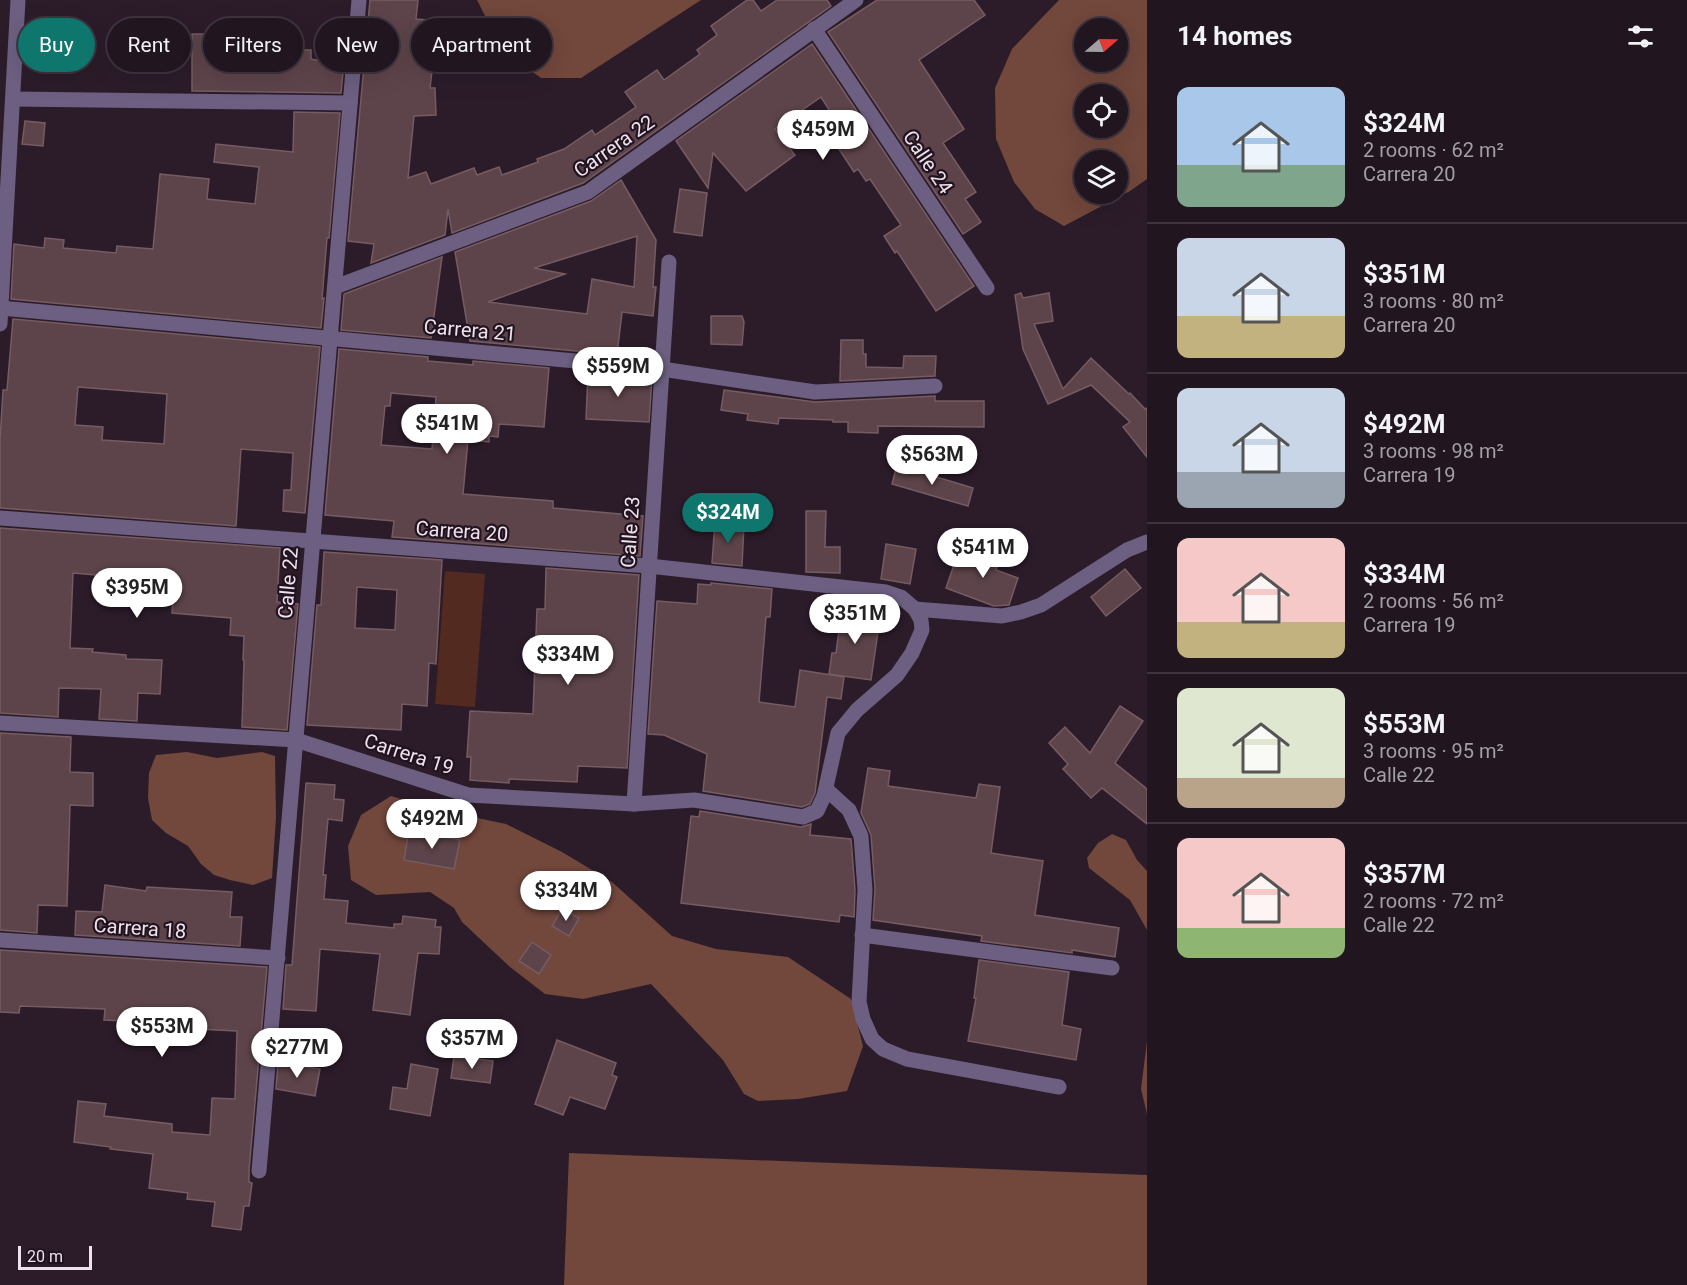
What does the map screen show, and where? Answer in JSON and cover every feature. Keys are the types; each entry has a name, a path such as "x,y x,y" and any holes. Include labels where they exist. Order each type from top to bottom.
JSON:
{"street":[{"path":"0,324 18,0"},
{"name":"Calle 22","path":"260,1170 359,0"},
{"name":"Carrera 22","path":"335,287 588,192 856,0"},
{"name":"Calle 24","path":"814,28 987,288"},
{"path":"13,99 351,103"},
{"name":"Calle 23","path":"634,804 669,262"},
{"name":"Carrera 21","path":"0,308 662,369 815,392 936,386"},
{"name":"Carrera 20","path":"0,518 649,566 885,592 901,597 915,609"},
{"path":"915,609 1002,616 1021,612 1041,604 1127,550 1147,542"},
{"name":"Carrera 19","path":"0,723 296,740 468,795 634,804 694,800 803,818 817,811 824,796 838,734 857,710 897,675 912,653 922,630 921,620 915,609"},
{"path":"826,789 849,810 861,836 865,890 860,1002 863,1019 872,1039 883,1049 907,1059 1059,1087"},
{"path":"862,935 1112,968"},
{"name":"Carrera 18","path":"0,940 278,958"}],"shaded area":[{"path":"477,0 701,0 581,78 541,78 533,72 552,72 552,18 486,18"},
{"path":"1059,0 1147,0 1147,179 1128,192 1128,150 1074,150 1074,204 1105,204 1064,226 1035,209 1014,182 996,139 995,88 1012,49"},
{"path":"445,571 485,574 475,707 435,704"},
{"path":"187,752 217,758 262,752 275,756 276,817 272,878 253,885 214,875 201,864 188,846 166,833 152,820 148,798 149,773 156,755"},
{"path":"391,796 430,808 506,824 562,852 612,882 672,936 716,949 788,957 851,999 863,1046 847,1091 798,1099 758,1101 744,1094 723,1060 651,984 583,999 545,994 510,967 462,922 454,908 430,892 376,895 351,880 348,846 361,815"},
{"path":"1112,834 1126,840 1137,860 1147,871 1147,930 1130,900 1089,868 1087,858 1098,843"},
{"path":"1147,1041 1147,1114 1141,1089"},
{"path":"569,1153 1147,1175 1147,1285 564,1285"}],"building":[{"path":"370,0 418,0 416,18 411,18 411,72 432,72 430,88 435,88 436,115 414,116 408,178 426,172 431,184 474,168 477,175 499,167 502,175 538,162 537,159 564,149 592,130 595,135 636,107 625,92 657,70 664,80 700,54 697,50 717,35 711,26 747,0 753,0 761,11 777,0 827,0 831,6 583,183 452,233 448,209 445,235 371,263 374,244 348,241 363,72 399,72 399,18 368,18"},
{"path":"877,0 974,0 985,15 919,60 964,129 943,143 976,192 965,199 981,222 963,234 828,32"},
{"path":"192,34 203,34 203,72 303,72 303,50 311,50 311,59 315,60 315,72 343,72 341,93 192,91"},
{"path":"812,44 974,286 936,311 897,251 895,253 884,236 901,225 870,179 866,181 858,169 854,172 831,137 842,130 821,97 775,129 795,155 746,191 713,153 708,188 676,141"},
{"path":"294,112 340,113 329,238 327,238 321,328 11,299 14,244 44,248 45,238 64,240 63,248 116,253 117,246 153,249 160,174 209,179 207,199 255,204 259,167 214,162 216,144 293,152"},
{"path":"25,121 45,123 43,146 22,144"},
{"path":"621,180 656,240 653,287 656,287 653,316 622,312 617,355 470,341 455,252 591,201","holes":["637,236 634,287 592,279 587,314 488,302 565,274 534,268"]},
{"path":"680,189 707,193 702,236 674,232"},
{"path":"442,257 431,338 341,330 344,294"},
{"path":"1021,293 1023,298 1049,293 1053,321 1034,324 1063,389 1091,358 1145,409 1147,408 1147,457 1123,427 1130,422 1091,385 1048,404 1023,349 1015,295"},
{"path":"711,316 742,316 744,322 742,345 711,344"},
{"path":"13,319 320,347 305,513 283,511 284,490 291,490 293,453 241,449 236,526 0,508 0,440 3,390 7,390","holes":["78,387 167,394 164,444 102,440 103,427 75,425"]},
{"path":"841,340 863,340 866,367 903,368 904,356 936,356 935,376 840,381"},
{"path":"339,349 428,357 428,361 473,365 473,361 549,368 544,427 499,424 498,437 489,436 489,442 468,440 463,494 553,501 553,508 643,516 640,556 392,537 394,521 325,515","holes":["391,393 436,397 432,449 381,445 385,406 390,406"]},
{"path":"588,372 652,378 649,422 586,419"},
{"path":"724,390 815,402 935,396 935,401 984,401 984,427 878,426 878,433 848,432 848,422 833,422 833,420 779,418 778,424 747,420 748,414 721,410"},
{"path":"897,465 973,488 968,506 892,484"},
{"path":"806,511 826,511 825,547 840,547 840,573 806,572"},
{"path":"715,522 744,524 742,566 712,563"},
{"path":"0,528 280,548 277,602 298,604 287,730 242,727 244,636 230,635 231,618 172,613 173,594 141,592 142,579 73,573 70,648 93,649 92,652 126,655 126,659 162,660 160,694 138,693 137,721 99,719 101,689 59,688 58,717 0,713"},
{"path":"886,544 916,549 910,584 881,579"},
{"path":"982,544 1003,552 996,570 1018,578 1009,605 994,606 946,588 957,556 975,563"},
{"path":"324,552 442,560 436,664 429,663 427,706 402,704 401,730 307,725 317,605 321,605","holes":["357,587 397,590 395,630 355,628"]},
{"path":"546,568 639,575 627,768 578,766 577,782 509,779 509,783 470,780 471,757 467,757 470,711 533,714 537,609 545,609"},
{"path":"1125,569 1141,588 1106,616 1091,597"},
{"path":"711,583 772,589 770,617 766,617 759,702 795,707 800,670 844,677 841,699 827,697 815,793 810,804 802,807 703,791 707,754 664,735 648,734 657,601 697,604 698,584 711,585"},
{"path":"842,607 861,610 860,615 880,618 871,680 829,674 832,653 836,653"},
{"path":"1120,706 1143,721 1115,763 1147,789 1147,824 1102,788 1091,798 1063,769 1068,764 1049,743 1065,727 1090,753"},
{"path":"0,733 71,737 70,772 93,773 93,806 70,805 67,906 38,905 37,933 0,930"},
{"path":"868,768 890,771 888,786 976,798 979,784 1000,787 991,853 1043,861 1035,915 1119,928 1115,957 1072,950 1072,953 981,941 982,936 873,920 875,889 871,835 861,813"},
{"path":"306,783 335,785 334,799 344,800 342,821 328,819 323,875 326,875 324,899 348,901 346,923 394,928 394,924 402,924 403,916 436,920 435,927 441,927 439,954 418,953 410,1015 373,1010 380,954 320,949 316,1011 283,1009 286,965 292,965"},
{"path":"700,811 801,827 811,824 810,835 851,839 855,890 854,917 840,915 839,922 681,903 691,816 699,817"},
{"path":"409,830 460,840 454,869 404,860"},
{"path":"105,885 146,891 147,887 232,892 230,917 242,917 240,946 75,935 76,911 102,912"},
{"path":"562,909 579,918 569,936 552,926"},
{"path":"532,942 551,955 539,974 519,961"},
{"path":"0,950 267,967 249,1170 249,1182 252,1183 249,1206 244,1206 241,1230 212,1226 215,1202 187,1199 188,1193 149,1188 153,1154 74,1142 78,1101 106,1104 104,1116 172,1124 172,1132 210,1135 212,1098 235,1099 237,1031 148,1026 148,1022 104,1020 105,1009 20,1006 19,1013 0,1012"},
{"path":"979,960 1069,972 1062,1025 1081,1029 1076,1060 968,1041 976,998 974,998"},
{"path":"557,1040 616,1063 612,1075 617,1077 605,1109 570,1097 563,1115 535,1104"},
{"path":"454,1056 493,1061 490,1083 451,1078"},
{"path":"278,1062 320,1069 315,1096 276,1089"},
{"path":"411,1064 438,1069 430,1116 390,1109 393,1087 407,1089"}]}
